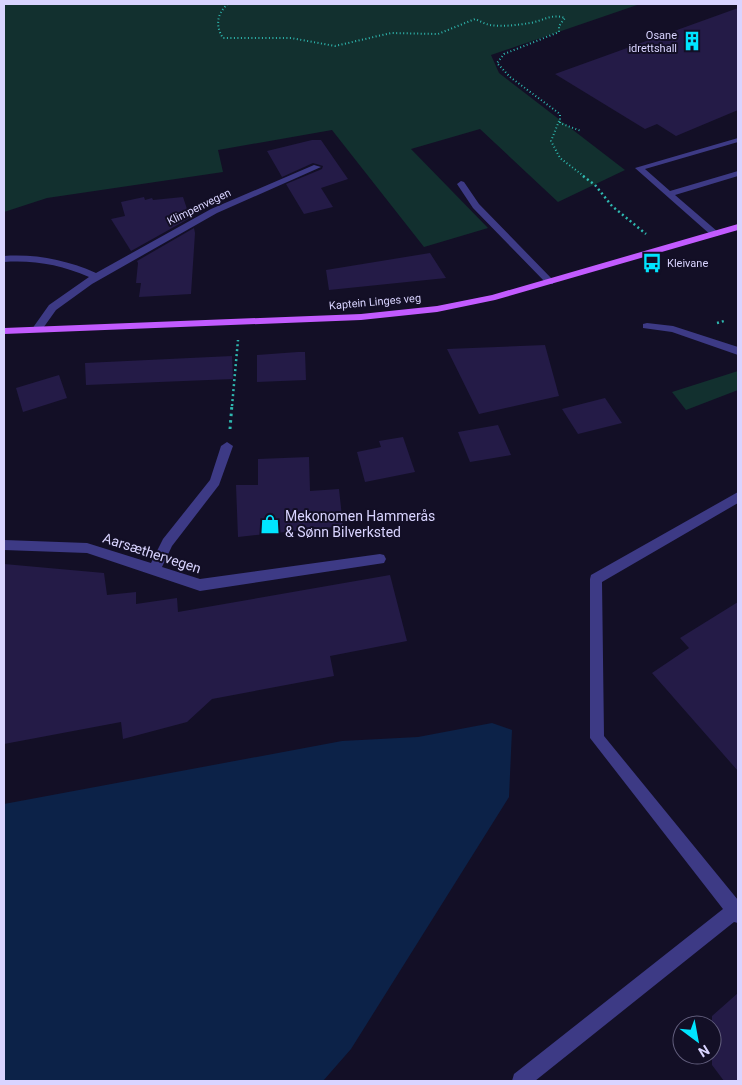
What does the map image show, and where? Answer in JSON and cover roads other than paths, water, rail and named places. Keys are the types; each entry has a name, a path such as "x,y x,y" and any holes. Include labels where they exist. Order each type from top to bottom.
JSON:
{"main road":[{"name":"Kaptein Linges veg","path":"4,331 399,314 492,298 738,227"}],"street":[{"path":"715,234 639,168 738,140"},
{"name":"Klimpenvegen","path":"38,330 42,317 96,277 203,217 317,167"},
{"path":"668,194 738,173"},
{"path":"461,184 476,206 550,282"},
{"path":"4,259 30,257 68,264 96,277"},
{"path":"647,326 673,329 738,351"},
{"path":"154,570 167,543 215,482 227,446"},
{"path":"521,1081 737,911 597,738 596,579 738,497"},
{"name":"Aarsæthervegen","path":"4,545 87,548 200,585 380,559"}],"water":[{"path":"492,723 512,730 509,797 351,1049 323,1081 4,1081 4,804 342,741 418,737"}],"place":[{"name":"Osane idrettshall","path":"692,41"},
{"name":"Kleivane","path":"652,263"},
{"name":"Mekonomen Hammerås & Sønn Bilverksted","path":"270,524"}]}
